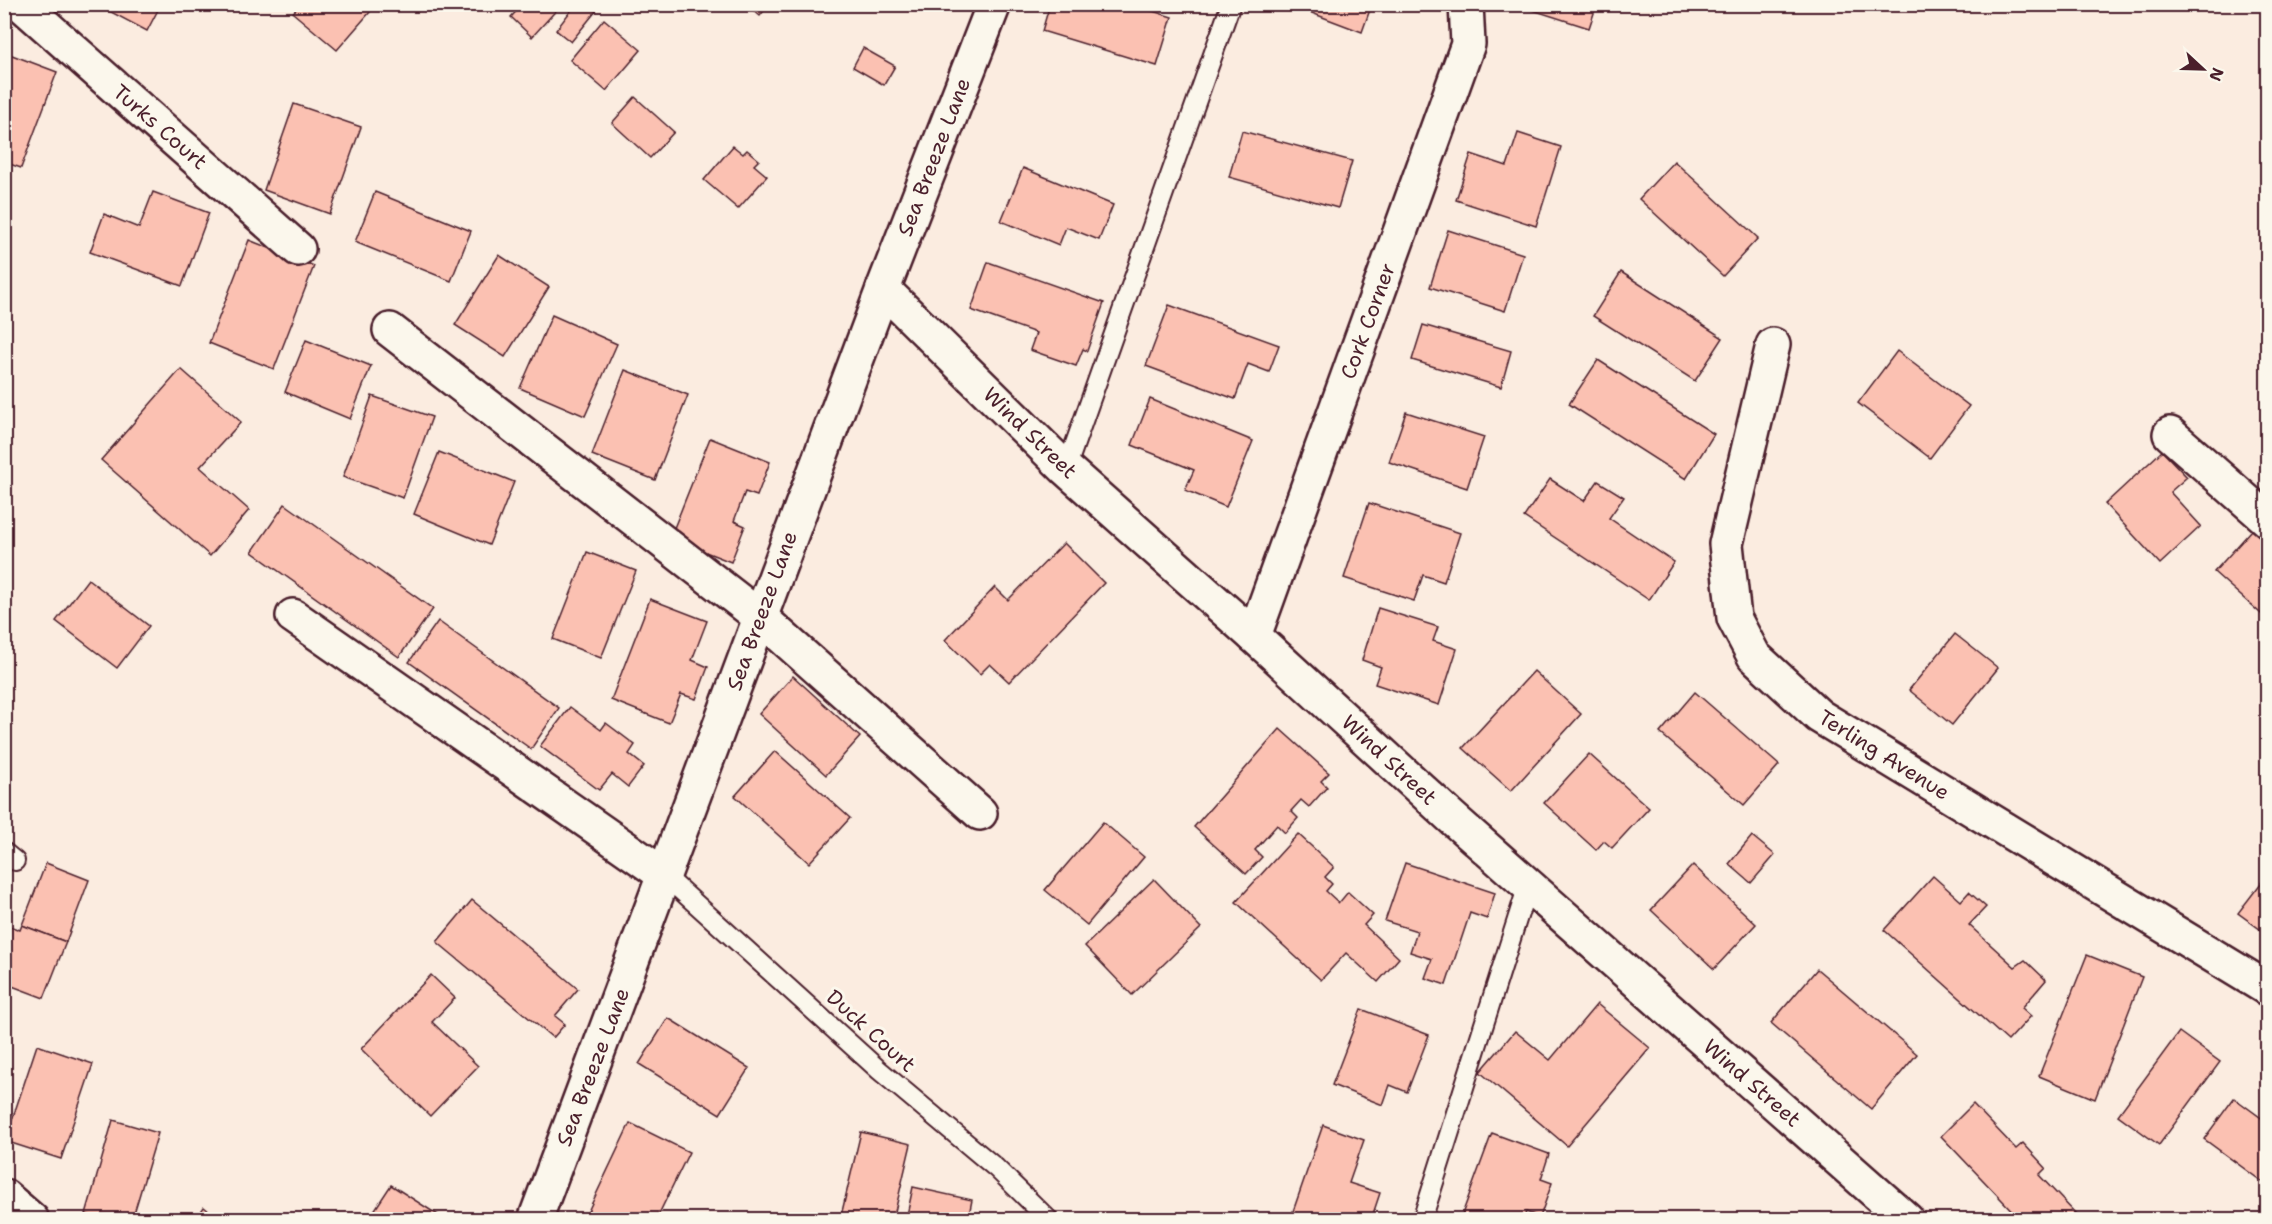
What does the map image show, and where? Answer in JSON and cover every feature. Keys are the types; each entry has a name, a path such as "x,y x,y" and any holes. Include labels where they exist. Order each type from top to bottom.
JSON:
{"street":[{"name":"Turks Court","path":"21,4 298,249"},
{"name":"Sea Breeze Lane","path":"535,1220 883,289 994,4"},
{"name":"Cork Corner","path":"1254,636 1468,44 1466,4"},
{"name":"Wind Street","path":"883,289 1066,470 1254,636 1528,885 1907,1220"},
{"path":"390,330 760,617 980,813"},
{"name":"Terling Avenue","path":"1773,345 1726,544 1734,618 1754,656 1819,716 2268,989"},
{"path":"2170,434 2268,520"},
{"path":"293,616 664,875"},
{"path":"4,1196 33,1220"}],"lane":[{"path":"1066,470 1231,4"},
{"name":"Duck Court","path":"664,875 879,1070 996,1168 1049,1220"},
{"path":"1422,1220 1528,885"}],"building":[{"path":"112,4 161,4 147,31 109,11"},
{"path":"300,4 362,4 370,12 337,50 293,13"},
{"path":"523,4 562,4 532,37 511,17"},
{"path":"576,4 588,4 596,11 571,42 556,30"},
{"path":"746,4 769,4 760,16"},
{"path":"1050,4 1130,4 1172,17 1157,66 1042,31"},
{"path":"1288,4 1372,4 1362,32"},
{"path":"1514,4 1597,4 1589,28"},
{"path":"604,19 641,50 606,91 570,60"},
{"path":"863,48 895,66 884,85 853,67"},
{"path":"4,52 57,72 21,168 4,162"},
{"path":"635,97 674,132 650,158 612,123"},
{"path":"294,104 361,127 330,214 264,190"},
{"path":"1242,131 1352,161 1338,208 1229,177"},
{"path":"1518,133 1561,147 1536,226 1456,200 1471,154 1507,166"},
{"path":"733,146 743,154 747,150 759,160 754,165 767,176 738,209 704,180"},
{"path":"1674,161 1758,238 1723,276 1639,199"},
{"path":"1023,168 1113,205 1099,240 1066,227 1059,245 1001,221"},
{"path":"153,192 209,213 182,286 90,252 104,214 139,228"},
{"path":"375,192 471,231 451,281 355,242"},
{"path":"1448,230 1523,254 1505,311 1430,287"},
{"path":"249,240 314,266 274,369 209,343"},
{"path":"499,255 549,287 505,357 455,325"},
{"path":"988,262 1104,303 1087,351 1083,349 1076,366 1030,350 1036,333 971,310"},
{"path":"1621,272 1723,338 1695,381 1593,316"},
{"path":"1169,305 1279,345 1269,372 1248,364 1235,399 1146,366"},
{"path":"552,315 617,344 585,416 520,388"},
{"path":"1423,325 1511,351 1501,387 1412,360"},
{"path":"306,340 371,366 350,419 285,392"},
{"path":"1897,351 1969,406 1930,458 1858,403"},
{"path":"1598,360 1714,434 1686,479 1569,404"},
{"path":"181,369 241,422 200,467 249,510 210,556 101,460"},
{"path":"625,370 688,395 655,480 592,455"},
{"path":"372,396 432,417 403,498 343,477"},
{"path":"1150,399 1253,441 1226,507 1185,490 1194,470 1132,445"},
{"path":"1406,412 1484,437 1467,488 1389,462"},
{"path":"710,438 770,462 757,496 745,492 734,521 745,526 731,562 670,538"},
{"path":"2162,451 2187,477 2170,492 2201,526 2160,564 2105,504"},
{"path":"439,452 514,482 489,545 414,514"},
{"path":"1550,479 1584,501 1598,481 1624,497 1609,518 1674,562 1649,600 1524,517"},
{"path":"1369,503 1460,533 1444,582 1423,575 1414,601 1344,578"},
{"path":"285,504 433,609 399,657 252,552"},
{"path":"2252,530 2268,544 2268,620 2214,572"},
{"path":"1064,543 1104,583 1009,682 990,664 980,674 945,640 995,587 1008,600"},
{"path":"587,552 636,571 601,658 553,639"},
{"path":"88,579 149,626 117,668 56,621"},
{"path":"650,599 707,621 692,660 708,667 696,699 681,694 669,723 611,700"},
{"path":"1378,608 1438,627 1433,641 1457,649 1439,705 1375,684 1381,667 1362,660"},
{"path":"438,621 559,708 531,749 409,662"},
{"path":"1955,634 1998,668 1952,725 1909,690"},
{"path":"1534,671 1581,714 1511,791 1463,748"},
{"path":"793,676 860,737 826,775 759,714"},
{"path":"1695,692 1779,765 1744,805 1660,733"},
{"path":"570,707 601,730 606,723 635,745 629,754 644,766 628,787 612,774 599,790 540,746"},
{"path":"1280,729 1329,773 1321,781 1327,787 1309,807 1301,800 1291,811 1298,818 1285,833 1277,825 1255,850 1262,857 1246,874 1194,827"},
{"path":"775,751 850,818 809,863 735,796"},
{"path":"1589,754 1649,808 1612,848 1604,841 1596,850 1544,803"},
{"path":"1103,822 1144,857 1087,925 1045,890"},
{"path":"1298,834 1334,867 1325,877 1332,884 1326,891 1339,903 1348,892 1373,915 1364,925 1399,958 1378,982 1346,953 1321,980 1236,902"},
{"path":"1752,836 1775,855 1751,883 1729,864"},
{"path":"46,863 89,880 66,942 22,925"},
{"path":"1405,863 1495,893 1487,919 1470,913 1446,985 1425,978 1432,959 1410,952 1417,931 1385,921"},
{"path":"1693,865 1756,924 1714,969 1651,910"},
{"path":"2268,874 2268,935 2238,913"},
{"path":"1933,876 1961,901 1969,892 1986,907 1969,925 2015,967 2025,960 2046,980 2022,1008 2031,1016 2008,1041 1884,930"},
{"path":"1154,879 1201,928 1132,995 1085,946"},
{"path":"472,900 578,989 555,1016 565,1024 553,1038 437,942"},
{"path":"4,924 20,930 22,925 66,942 44,998 4,983"},
{"path":"2087,955 2142,977 2095,1099 2039,1076"},
{"path":"1817,969 1917,1054 1871,1109 1771,1023"},
{"path":"431,975 455,998 432,1022 478,1066 430,1116 361,1049"},
{"path":"1597,1004 1650,1048 1567,1146 1480,1072 1515,1031 1550,1060"},
{"path":"1361,1009 1429,1035 1407,1092 1390,1085 1383,1105 1332,1085"},
{"path":"668,1018 749,1068 720,1114 639,1064"},
{"path":"2179,1032 2220,1062 2159,1145 2118,1115"},
{"path":"37,1045 93,1064 61,1159 5,1141"},
{"path":"2234,1098 2268,1123 2268,1186 2204,1139"},
{"path":"1973,1104 2016,1149 2023,1143 2046,1168 2039,1175 2076,1214 2070,1220 2021,1220 1941,1136"},
{"path":"113,1120 158,1133 132,1220 104,1220 86,1214"},
{"path":"630,1123 689,1152 656,1220 584,1220"},
{"path":"1323,1125 1364,1140 1349,1183 1380,1193 1371,1220 1290,1220"},
{"path":"861,1132 911,1144 893,1220 840,1220"},
{"path":"1492,1133 1549,1154 1541,1179 1552,1183 1540,1217 1526,1212 1523,1220 1460,1220"},
{"path":"391,1185 446,1220 368,1220"},
{"path":"913,1187 972,1200 968,1220 906,1220"},
{"path":"204,1207 220,1220 195,1220"}]}
